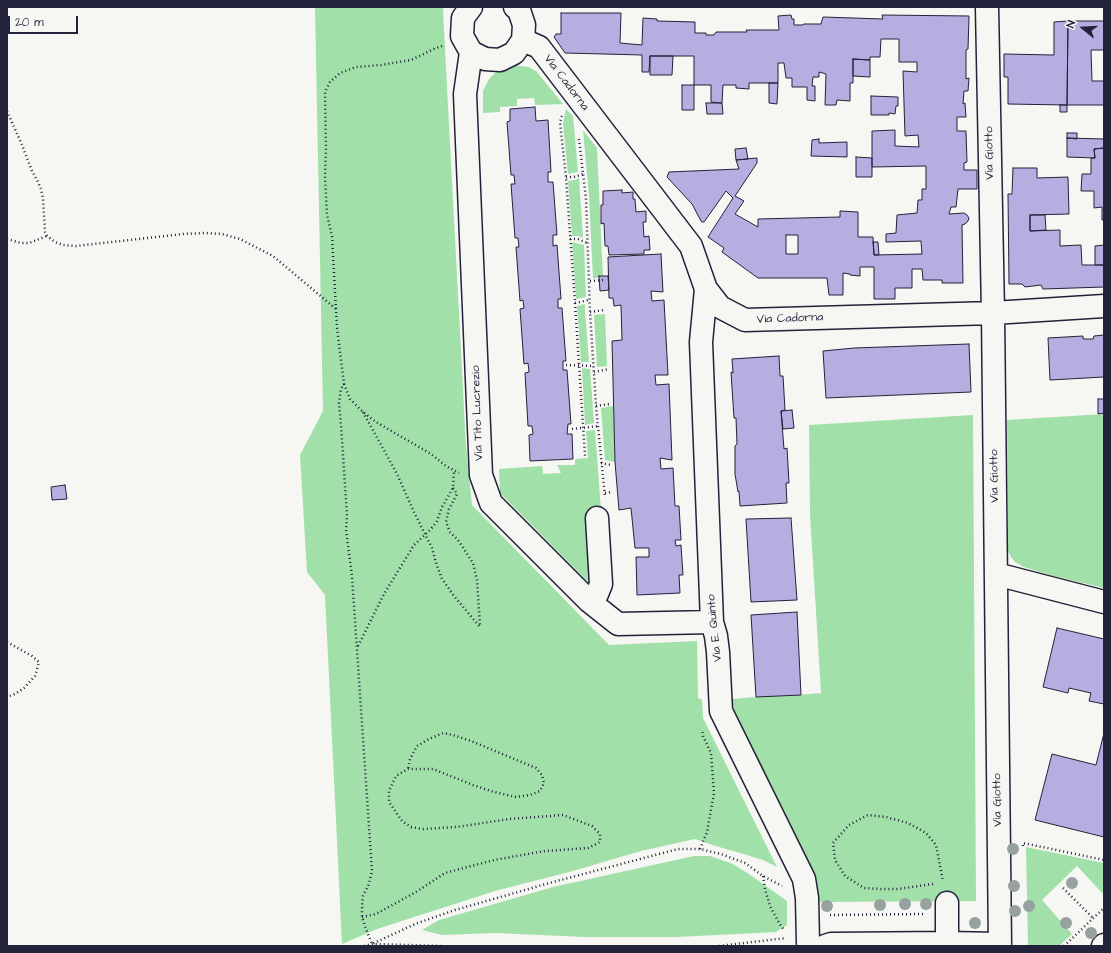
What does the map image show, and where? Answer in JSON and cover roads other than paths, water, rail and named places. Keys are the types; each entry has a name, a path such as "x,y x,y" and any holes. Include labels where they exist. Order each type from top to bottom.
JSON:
{"street":[{"name":"Via Tito Lucrezio","path":"471,7 463,18 467,44 465,94 481,475 491,503 589,601 618,624 712,622"},
{"path":"467,44 485,59 500,60 514,53 523,40 524,25 519,10 515,7"},
{"name":"Via Giotto","path":"987,7 993,313 1000,945"},
{"name":"Via Cadorna","path":"523,40 539,47 691,246 706,289 720,307 745,320 993,313 1104,306"},
{"name":"Via E. Quinto","path":"706,289 701,342 712,622 718,652 722,711 804,879 807,898 809,941"},
{"path":"589,601 597,594 601,584 601,509"},
{"path":"996,574 1104,602"},
{"path":"945,893 947,943"},
{"path":"809,941 831,944 947,943 1000,945"}]}
